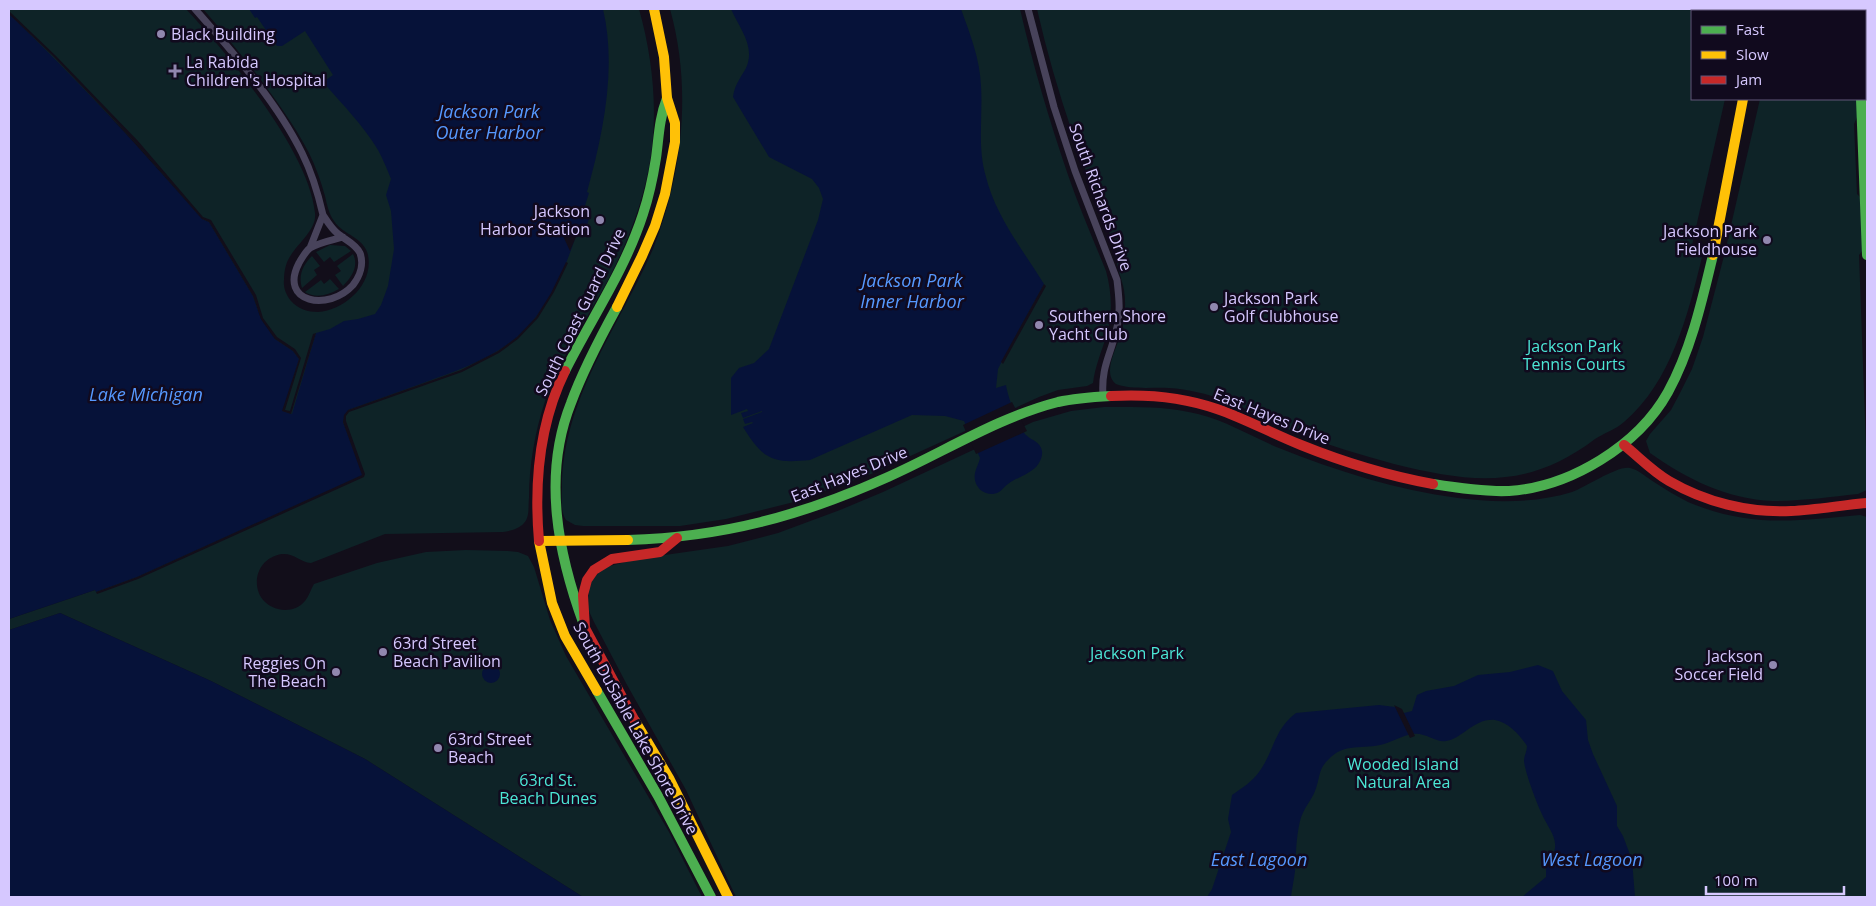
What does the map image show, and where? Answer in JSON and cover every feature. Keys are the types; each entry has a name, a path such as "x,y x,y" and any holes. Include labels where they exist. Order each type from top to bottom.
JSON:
{"main road":[{"name":"South Coast Guard Drive","path":"558,541 556,487 561,434 570,405 585,371 650,242 669,176 675,123 667,98 663,54 654,9"},
{"name":"South Coast Guard Drive","path":"539,541 536,512 536,474 549,413 563,376 625,258 637,231 651,183 659,121 667,98"},
{"name":"East Hayes Drive","path":"539,541 677,538 738,529 783,517 876,482 1028,411 1067,400 1103,396 1174,399 1205,405 1222,410 1292,442 1365,467 1425,482 1499,491 1523,490 1551,482 1587,468 1624,445 1659,406 1670,388 1694,329 1710,268 1744,100"},
{"path":"1861,100 1867,255"},
{"path":"1624,445 1654,470 1683,488 1734,506 1760,510 1792,511 1867,503"},
{"path":"585,628 583,595 587,580 594,570 612,559 660,552 677,538"},
{"name":"South DuSable Lake Shore Drive","path":"539,541 552,603 565,636 658,796 711,897"},
{"name":"South DuSable Lake Shore Drive","path":"558,541 574,602 585,628 628,708 669,778 728,897"}],"street":[{"path":"195,9 261,90 290,132 309,168 323,215 336,232 354,244 359,250 362,268 356,282 332,299 322,302 303,297 298,293 295,278 296,268 310,248 323,215"},
{"name":"South Richards Drive","path":"1028,9 1054,107 1075,171 1117,280 1119,318 1102,374 1103,396"},
{"path":"310,248 326,241 343,238"}],"green space":[{"name":"63rd St. Beach Dunes","path":"9,9 186,9 244,77 283,133 298,161 309,188 315,219 307,235 294,250 288,261 284,285 285,291 294,304 303,309 318,312 328,310 347,301 362,285 367,276 369,266 366,249 358,240 334,221 328,209 314,164 297,132 254,71 203,9 639,9 647,44 654,100 651,155 643,194 630,232 614,268 561,363 545,401 533,449 526,521 517,528 503,532 385,534 311,563 282,554 271,558 263,565 258,573 257,583 259,593 264,601 273,607 288,610 296,608 303,603 314,584 377,563 426,552 466,550 508,551 528,556 534,567 550,620 566,656 669,832 702,897 583,897 365,759 211,681 60,613 9,630 9,619 96,591 282,411 275,339 202,219 136,143 9,14"},
{"path":"670,9 1020,9 1036,72 1061,154 1108,279 1111,304 1110,321 1093,383 1087,386 1058,390 1039,397 871,474 798,501 726,519 680,526 583,526 575,525 566,520 562,509 562,487 565,454 572,423 582,393 595,364 653,249 671,191 681,130 682,100 681,69"},
{"name":"Jackson Park Tennis Courts","path":"1037,9 1737,9 1691,10 1691,100 1725,100 1690,254 1702,257 1684,324 1666,368 1640,406 1617,427 1546,467 1498,478 1448,475 1394,464 1345,450 1297,433 1233,404 1204,394 1176,389 1136,388 1116,384 1110,372 1121,332 1125,303 1116,256 1117,252 1072,132"},
{"path":"1780,9 1850,9 1850,10"},
{"path":"1760,100 1857,100 1858,115 1854,124 1857,194 1861,198 1863,250 1859,255 1867,490 1858,494 1815,499 1773,501 1756,499 1723,492 1708,486 1678,471 1650,453 1646,441 1671,410 1692,369 1703,337 1724,256"},
{"path":"330,245 345,246 351,251 334,262 330,257 324,262 316,252"},
{"path":"353,254 355,258 354,271 343,286 335,275 341,271 337,266"},
{"path":"312,256 320,266 314,270 317,275 302,288 302,270"},
{"path":"330,279 339,289 322,295 313,295 305,292 321,280 324,284"},
{"name":"Jackson Park","path":"1104,407 1163,408 1198,414 1229,425 1279,448 1345,472 1389,485 1458,498 1486,501 1516,501 1559,496 1572,492 1610,473 1630,468 1688,502 1732,516 1773,520 1860,515 1867,517 1867,897 736,897 686,790 594,622 588,609 589,584 602,568 637,559 728,546 778,533 883,492 1033,422 1071,411"}],"water":[{"path":"249,9 603,9 609,54 608,78 603,124 587,192 589,193 583,212 590,216 587,225 579,225 563,270 548,300 528,326 507,345 460,369 348,410 343,422 363,475 137,577 9,619 9,14 108,114 202,219 209,222 253,296 261,319 275,339 293,351 299,359 283,411 292,414 316,333 330,329 344,321 375,314 381,305 388,286 394,249 391,211 386,195 391,179 383,160 366,132 323,82 333,75 305,31 282,46 277,46 257,17 255,18"},
{"name":"Jackson Park Inner Harbor","path":"731,9 961,9 979,66 981,143 986,177 996,206 1003,219 1044,284 998,369 996,388 1006,385 1020,426 1026,435 1040,445 1042,456 1035,468 1011,482 999,492 994,494 985,493 976,483 975,473 980,458 964,421 945,416 912,415 810,460 786,461 777,460 763,453 743,427 753,423 745,424 743,419 762,411 743,418 741,413 748,411 747,409 731,415 731,378 739,368 754,363 769,349 818,220 823,199 819,188 812,179 769,157 733,97 736,85 749,60 749,52 745,37"},
{"path":"60,613 211,681 365,759 583,897 9,897 9,630"},
{"path":"491,665 497,668 500,674 497,680 491,683 485,680 482,674 485,668"},
{"path":"1538,665 1553,671 1562,691 1586,720 1588,740 1617,806 1617,826 1632,860 1635,897 1522,897 1546,877 1546,865 1555,850 1554,838 1536,801 1526,772 1524,761 1527,746 1504,723 1487,720 1452,740 1442,741 1413,734 1384,744 1347,749 1334,754 1322,767 1315,791 1300,821 1291,897 1207,897 1212,889 1231,832 1228,819 1232,795 1256,776 1283,726 1296,713 1379,705 1395,707 1404,713 1412,711 1417,695 1426,691 1454,686 1478,675 1510,672"}],"pier":[{"path":"9,11 56,56 138,141 203,217 211,220 256,295 263,318 277,337 295,349 301,358 285,410 290,411 313,334 316,333 291,414 282,411 299,359 293,351 275,339 261,319 253,296 209,222 202,219 136,143 54,57 9,14"},
{"path":"542,220 576,237 570,251 563,236 541,222"},
{"path":"566,262 568,263 554,292 538,318 518,339 499,353 462,372 349,412 346,416 346,421 365,474 364,477 138,579 97,594 96,592 137,577 362,475 343,422 344,415 348,410 461,370 498,351 517,337 536,317 551,293"},
{"path":"1044,284 1046,286 1003,364 1001,362"},
{"path":"1012,402 1027,431 976,454 963,425"},
{"path":"1394,705 1402,709 1415,736 1410,738"}],"traffic: fast":[{"path":"565,371 617,275 636,235 651,186 661,120 667,98"},
{"path":"1861,100 1867,255"},
{"path":"1433,484 1490,491 1532,488 1578,472 1621,446 1655,412 1676,376 1695,325 1713,255"},
{"path":"584,625 567,571 561,543 557,515 557,458 562,431 571,403 592,354 617,307"},
{"path":"628,540 663,538 729,529 793,513 856,491 1014,417 1058,402 1111,396"},
{"path":"597,691 658,796 711,897"}],"traffic: slow":[{"path":"617,307 655,226 665,194 675,142 675,123 667,98 664,57 654,9"},
{"path":"1713,255 1743,100"},
{"path":"597,691 565,636 552,603 539,541 628,540"},
{"path":"635,721 669,778 728,897"}],"traffic: jam":[{"path":"539,541 537,497 540,454 549,412 565,371"},
{"path":"1111,396 1164,397 1204,405 1228,413 1333,457 1383,473 1433,484"},
{"path":"1624,445 1669,481 1697,495 1727,505 1759,510 1791,511 1867,503"},
{"path":"635,721 585,628 583,595 587,580 594,570 612,559 660,552 677,538"}],"place":[{"name":"Black Building","path":"161,34"},
{"name":"La Rabida Children's Hospital","path":"175,71"},
{"name":"Jackson Harbor Station","path":"600,220"},
{"name":"Jackson Park Fieldhouse","path":"1767,240"},
{"name":"Jackson Park Golf Clubhouse","path":"1214,307"},
{"name":"Southern Shore Yacht Club","path":"1039,325"},
{"name":"63rd Street Beach Pavilion","path":"383,652"},
{"name":"Jackson Soccer Field","path":"1773,665"},
{"name":"Reggies On The Beach","path":"336,672"},
{"name":"63rd Street Beach","path":"438,748"}],"water label":[{"name":"Jackson Park Outer Harbor","path":"489,122"},
{"name":"Lake Michigan","path":"146,395"},
{"name":"East Lagoon","path":"1259,860"},
{"name":"West Lagoon","path":"1592,860"}],"park label":[{"name":"Wooded Island Natural Area","path":"1403,773"}]}
